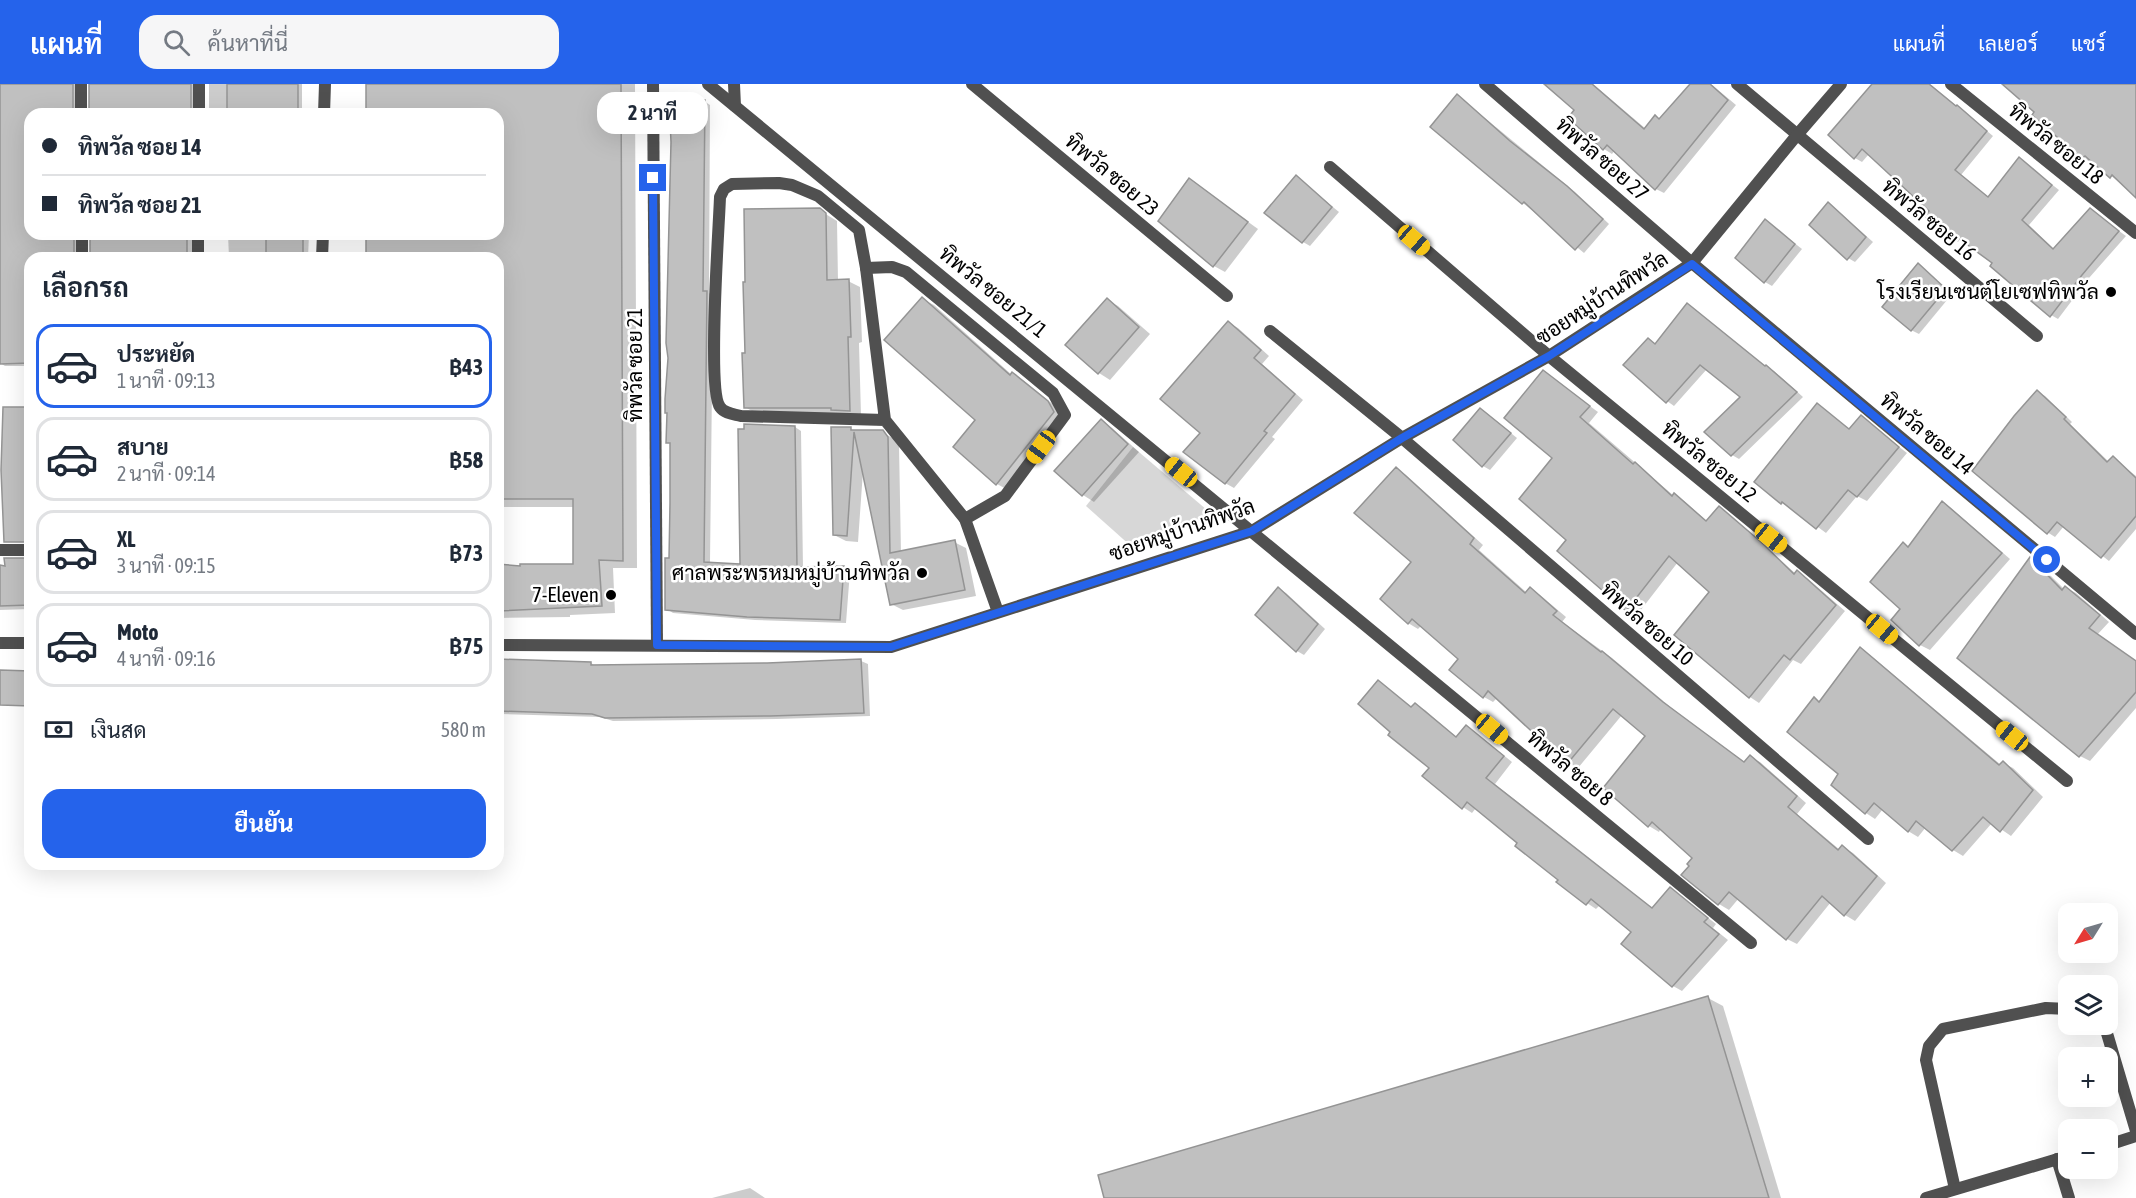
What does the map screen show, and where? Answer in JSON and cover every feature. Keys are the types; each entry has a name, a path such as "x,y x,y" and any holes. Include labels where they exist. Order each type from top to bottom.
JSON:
{"street":[{"path":"81,84 81,108"},
{"path":"199,84 199,108"},
{"path":"324,108 325,84"},
{"name":"ทิพวัล ซอย 21","path":"653,84 657,645"},
{"name":"ทิพวัล ซอย 21/1","path":"708,84 1252,531"},
{"path":"734,84 735,106"},
{"name":"ทิพวัล ซอย 23","path":"972,84 1227,296"},
{"name":"ทิพวัล ซอย 27","path":"1485,84 1692,264"},
{"name":"ทิพวัล ซอย 16","path":"1737,84 2037,336"},
{"name":"ซอยหมู่บ้านทิพวัล","path":"504,645 891,647 1252,531 1402,438 1549,356 1692,264 1841,84"},
{"name":"ทิพวัล ซอย 18","path":"1951,84 2136,233"},
{"name":"ทิพวัล ซอย 12","path":"1330,168 1549,356 2067,782"},
{"path":"885,420 741,416 728,413 720,407 716,394 714,324 720,197 724,189 732,183 779,183 804,190 818,196 859,230 885,420 965,519 998,612"},
{"name":"ทิพวัล ซอย 14","path":"1692,264 2136,634"},
{"path":"866,268 892,267 906,272 1053,393 1065,415 1005,496 965,519"},
{"path":"1270,331 1402,438"},
{"name":"ทิพวัล ซอย 10","path":"1402,438 1868,839"},
{"name":"ทิพวัล ซอย 8","path":"1252,531 1751,943"},
{"path":"0,550 24,550"},
{"path":"0,643 24,643"},
{"path":"1955,1190 1926,1060 1929,1046 1943,1029 2046,1008 2058,1009"},
{"path":"2107,1035 2136,1131"},
{"path":"2118,1142 2136,1137"},
{"path":"1926,1198 2058,1159"},
{"path":"2066,1179 2069,1198"}],"shaded area":[{"path":"1133,447 1214,516 1132,547 1086,506"}],"building":[{"path":"0,84 73,84 73,108 24,108 24,240 74,240 74,252 24,252 24,363 0,364"},
{"path":"89,84 191,84 191,108 89,108"},
{"path":"227,84 298,84 298,108 227,108"},
{"path":"366,84 621,84 623,561 599,560 602,606 504,611 504,565 573,564 573,499 504,499 504,252 366,252 366,240 504,240 504,108 366,108"},
{"path":"1544,84 1592,84 1644,129 1655,115 1659,119 1690,84 1710,84 1728,100 1655,190 1607,145 1603,150 1568,118 1574,110"},
{"path":"1872,84 1929,84 1987,131 1955,170 1988,197 2019,157 2052,185 2022,220 2053,249 2090,208 2119,231 2050,317 1990,266 1992,263 1954,235 1950,239 1924,216 1929,211 1862,149 1854,159 1828,135"},
{"path":"2002,84 2136,84 2136,198 2112,175 2110,178 2085,156 2082,159 2032,115 2034,112"},
{"path":"1457,94 1603,219 1575,250 1524,202 1522,204 1430,127"},
{"path":"669,100 705,100 703,291 707,291 704,562 740,564 738,429 744,429 744,424 795,426 797,567 844,566 840,620 747,617 665,610 665,558 669,558 670,503 670,443 666,443 667,413 665,413 671,142"},
{"path":"1296,175 1332,207 1302,243 1264,213"},
{"path":"1189,178 1248,222 1213,267 1158,221"},
{"path":"1828,202 1866,237 1847,260 1809,225"},
{"path":"820,208 826,213 827,280 849,279 850,411 831,410 831,408 744,408 742,353 745,353 744,209"},
{"path":"1765,219 1795,244 1764,283 1735,258"},
{"path":"90,240 187,240 187,252 90,252"},
{"path":"266,240 303,240 303,252 266,252"},
{"path":"1918,263 1946,289 1911,331 1882,307"},
{"path":"922,297 1010,375 1012,372 1048,401 1054,412 996,485 953,447 975,420 884,340"},
{"path":"1107,298 1139,327 1098,374 1065,345"},
{"path":"1687,303 1797,392 1731,456 1704,432 1740,397 1700,365 1666,403 1623,365 1648,338 1655,344"},
{"path":"1228,321 1261,350 1254,358 1295,394 1264,431 1267,433 1225,484 1183,452 1200,433 1160,399"},
{"path":"1543,370 1590,406 1580,417 1672,496 1674,493 1706,521 1719,506 1794,574 1797,570 1836,605 1790,660 1784,655 1749,698 1674,635 1709,592 1669,556 1626,611 1557,551 1566,540 1519,499 1552,458 1504,418"},
{"path":"2037,390 2066,417 2064,419 2107,462 2113,456 2136,478 2136,516 2101,558 2057,522 2047,534 1972,471"},
{"path":"1817,403 1849,429 1861,415 1899,447 1857,497 1848,490 1816,529 1754,482"},
{"path":"3,407 24,407 24,542 4,542 1,470"},
{"path":"1480,408 1511,433 1482,467 1453,440"},
{"path":"1101,419 1128,444 1082,496 1054,471"},
{"path":"831,427 851,427 851,430 883,430 888,437 890,553 955,540 965,590 890,605 854,432 847,536 833,535"},
{"path":"1396,467 1474,538 1470,544 1525,593 1530,587 1557,611 1553,615 1602,651 1663,702 1744,762 1750,755 1797,796 1788,807 1838,850 1842,845 1877,876 1844,916 1822,896 1786,940 1729,892 1718,905 1681,875 1689,866 1687,864 1692,858 1652,822 1648,827 1603,788 1645,736 1613,709 1567,764 1488,691 1483,698 1449,670 1458,659 1412,619 1408,624 1380,599 1411,562 1354,513"},
{"path":"1942,501 2002,553 1919,646 1891,620 1900,609 1870,582 1903,542 1908,547"},
{"path":"2030,557 2062,590 2065,586 2100,615 2089,628 2136,661 2136,692 2079,757 1957,658"},
{"path":"4,558 24,558 24,605 0,606 0,565 5,566"},
{"path":"1278,587 1318,624 1296,652 1255,615"},
{"path":"1860,647 1999,765 2003,761 2033,790 2000,832 1983,817 1952,851 1916,821 1908,832 1874,803 1865,814 1831,785 1838,774 1787,732 1814,697 1819,702"},
{"path":"504,659 591,662 591,665 767,663 861,659 864,713 605,718 592,714 504,711"},
{"path":"0,670 24,671 24,706 0,705"},
{"path":"1378,680 1411,707 1415,703 1456,737 1466,725 1504,756 1486,778 1652,908 1670,887 1708,918 1704,922 1719,934 1672,987 1621,944 1631,932 1591,899 1586,905 1556,882 1558,880 1515,846 1517,843 1467,802 1462,809 1422,776 1429,768 1388,735 1390,732 1358,704"},
{"path":"1708,996 1769,1198 1104,1198 1098,1175"}],"place":[{"name":"โรงเรียนเซนต์โยเซฟทิพวัล","path":"2111,292"},
{"name":"ศาลพระพรหมหมู่บ้านทิพวัล","path":"922,573"},
{"name":"7-Eleven","path":"611,595"}],"route":[{"path":"653,178 657,645 891,647 1252,531 1402,438 1549,356 1692,264 2047,560"}]}
